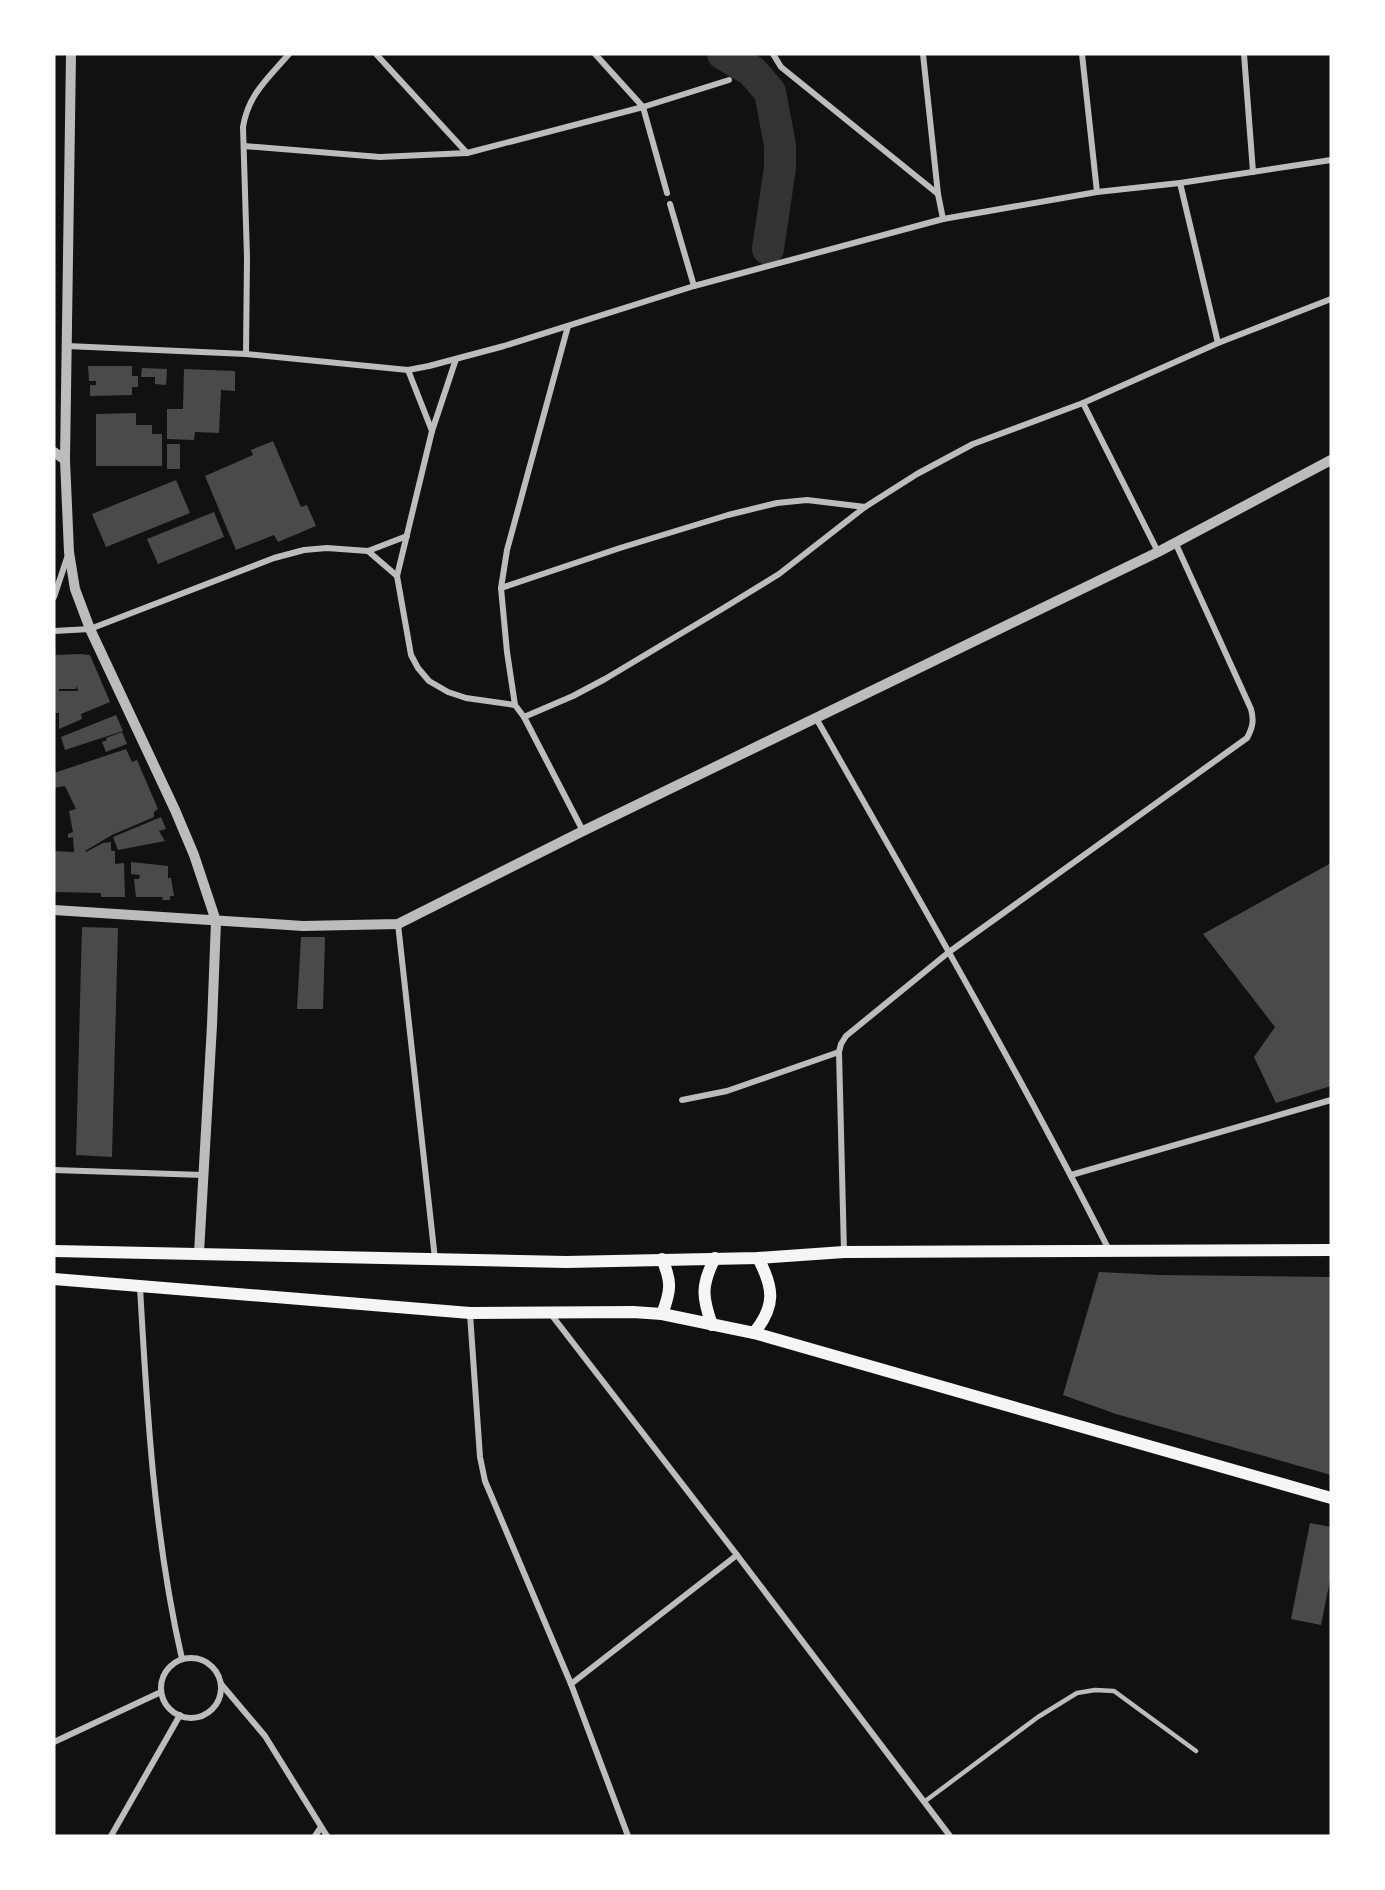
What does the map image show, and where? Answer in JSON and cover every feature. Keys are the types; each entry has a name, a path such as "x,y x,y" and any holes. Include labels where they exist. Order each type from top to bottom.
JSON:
{"main road":[{"path":"54,1251 566,1262 758,1258 844,1252 1331,1250"},
{"path":"712,1325 705,1305 704,1291 706,1276 715,1258"},
{"path":"754,1333 765,1320 771,1292 767,1275 758,1258"},
{"path":"662,1259 671,1285 669,1298 662,1314"},
{"path":"54,1279 470,1313 662,1314 754,1333 1331,1498"}],"street":[{"path":"71,54 65,460 69,552 75,589 90,629 175,810 194,855 216,921 199,1253"},
{"path":"246,354 247,257 243,127 245,113 253,96 289,54"},
{"path":"376,54 467,153"},
{"path":"595,54 643,107 667,193"},
{"path":"773,54 781,67 938,194"},
{"path":"922,54 938,194 943,219"},
{"path":"1082,54 1097,192"},
{"path":"1244,54 1253,172"},
{"path":"244,146 380,157 467,153 643,107 729,80"},
{"path":"67,346 246,354 408,370 456,359 694,286 943,219 1097,192 1180,183 1331,160"},
{"path":"1180,183 1218,343"},
{"path":"670,204 694,286"},
{"path":"524,717 605,679 722,609 779,574 865,507 917,474 973,444 1083,403 1218,343 1331,299"},
{"path":"568,326 507,550 501,588 515,705 524,717 583,831"},
{"path":"456,359 432,431 397,576 411,655 429,681 457,695 515,705"},
{"path":"408,370 432,431"},
{"path":"1083,403 1158,552"},
{"path":"54,452 65,460"},
{"path":"54,910 303,926 398,924 583,831 1158,552 1331,460"},
{"path":"501,588 620,548 728,515 777,503 807,500 865,507"},
{"path":"54,631 90,629 274,558 304,550 327,548 368,551 406,536"},
{"path":"844,1252 839,1052 846,1036 949,952 1247,738 1252,729 1254,719 1251,709 1175,542"},
{"path":"368,551 397,576"},
{"path":"54,597 69,552"},
{"path":"816,718 949,952 1071,1175 1109,1250"},
{"path":"398,924 435,1260"},
{"path":"682,1100 727,1091 839,1052"},
{"path":"1071,1175 1331,1100"},
{"path":"54,1170 203,1175"},
{"path":"140,1287 147,1419 160,1538 170,1609 182,1659"},
{"path":"470,1313 480,1457 484,1481 571,1684 628,1836"},
{"path":"550,1313 950,1836"},
{"path":"571,1684 737,1555"},
{"path":"182,1659 202,1660 211,1665 221,1683 221,1694 217,1704 210,1711 190,1718 171,1710 161,1692 166,1672 172,1664 182,1659"},
{"path":"221,1683 265,1736 327,1836"},
{"path":"54,1742 161,1692"},
{"path":"111,1836 180,1715"},
{"path":"315,1836 321,1827"}],"lane":[{"path":"924,1802 1038,1717 1077,1693 1095,1690 1114,1691 1196,1751"}],"building":[{"path":"88,366 132,366 132,376 138,376 138,387 132,387 132,395 90,396 90,385 96,385 96,381 89,381"},
{"path":"142,368 167,369 166,385 155,384 155,377 141,377"},
{"path":"184,369 235,371 235,391 221,390 219,433 195,432 194,440 167,439 167,409 183,409"},
{"path":"136,413 136,425 152,425 152,434 162,434 162,466 96,466 96,414"},
{"path":"273,441 301,507 307,505 316,526 278,542 274,535 236,550 205,476 253,455 251,450"},
{"path":"167,444 180,444 180,469 167,469"},
{"path":"176,480 190,513 106,547 92,514"},
{"path":"214,512 224,537 158,564 147,539"},
{"path":"54,655 90,655 110,702 81,714 82,719 59,729 59,713 54,713","holes":["77,686 78,691 59,691 59,689 76,689"]},
{"path":"116,715 123,731 65,750 61,737"},
{"path":"122,732 127,744 106,752 102,742"},
{"path":"126,749 132,762 137,760 158,809 154,812 154,817 112,835 85,851 111,842 111,851 115,851 115,864 124,863 125,897 101,897 101,893 54,892 54,851 74,852 73,837 68,838 68,834 73,832 69,811 76,809 65,786 54,788 54,773"},
{"path":"161,817 166,829 159,831 165,841 118,850 113,837"},
{"path":"131,862 168,866 168,878 171,878 174,896 170,896 170,900 162,900 163,897 136,897 134,879 139,879 140,875 131,874"},
{"path":"1331,863 1331,1086 1276,1103 1254,1057 1275,1027 1203,934"},
{"path":"82,927 118,928 112,1157 76,1155"},
{"path":"301,937 325,937 323,1009 297,1009"},
{"path":"1099,1272 1331,1277 1331,1475 1116,1414 1063,1395"},
{"path":"1310,1523 1331,1527 1331,1575 1321,1625 1291,1619"}],"waterway":[{"path":"723,54 752,71 770,92 780,145 780,168 768,249"}]}
